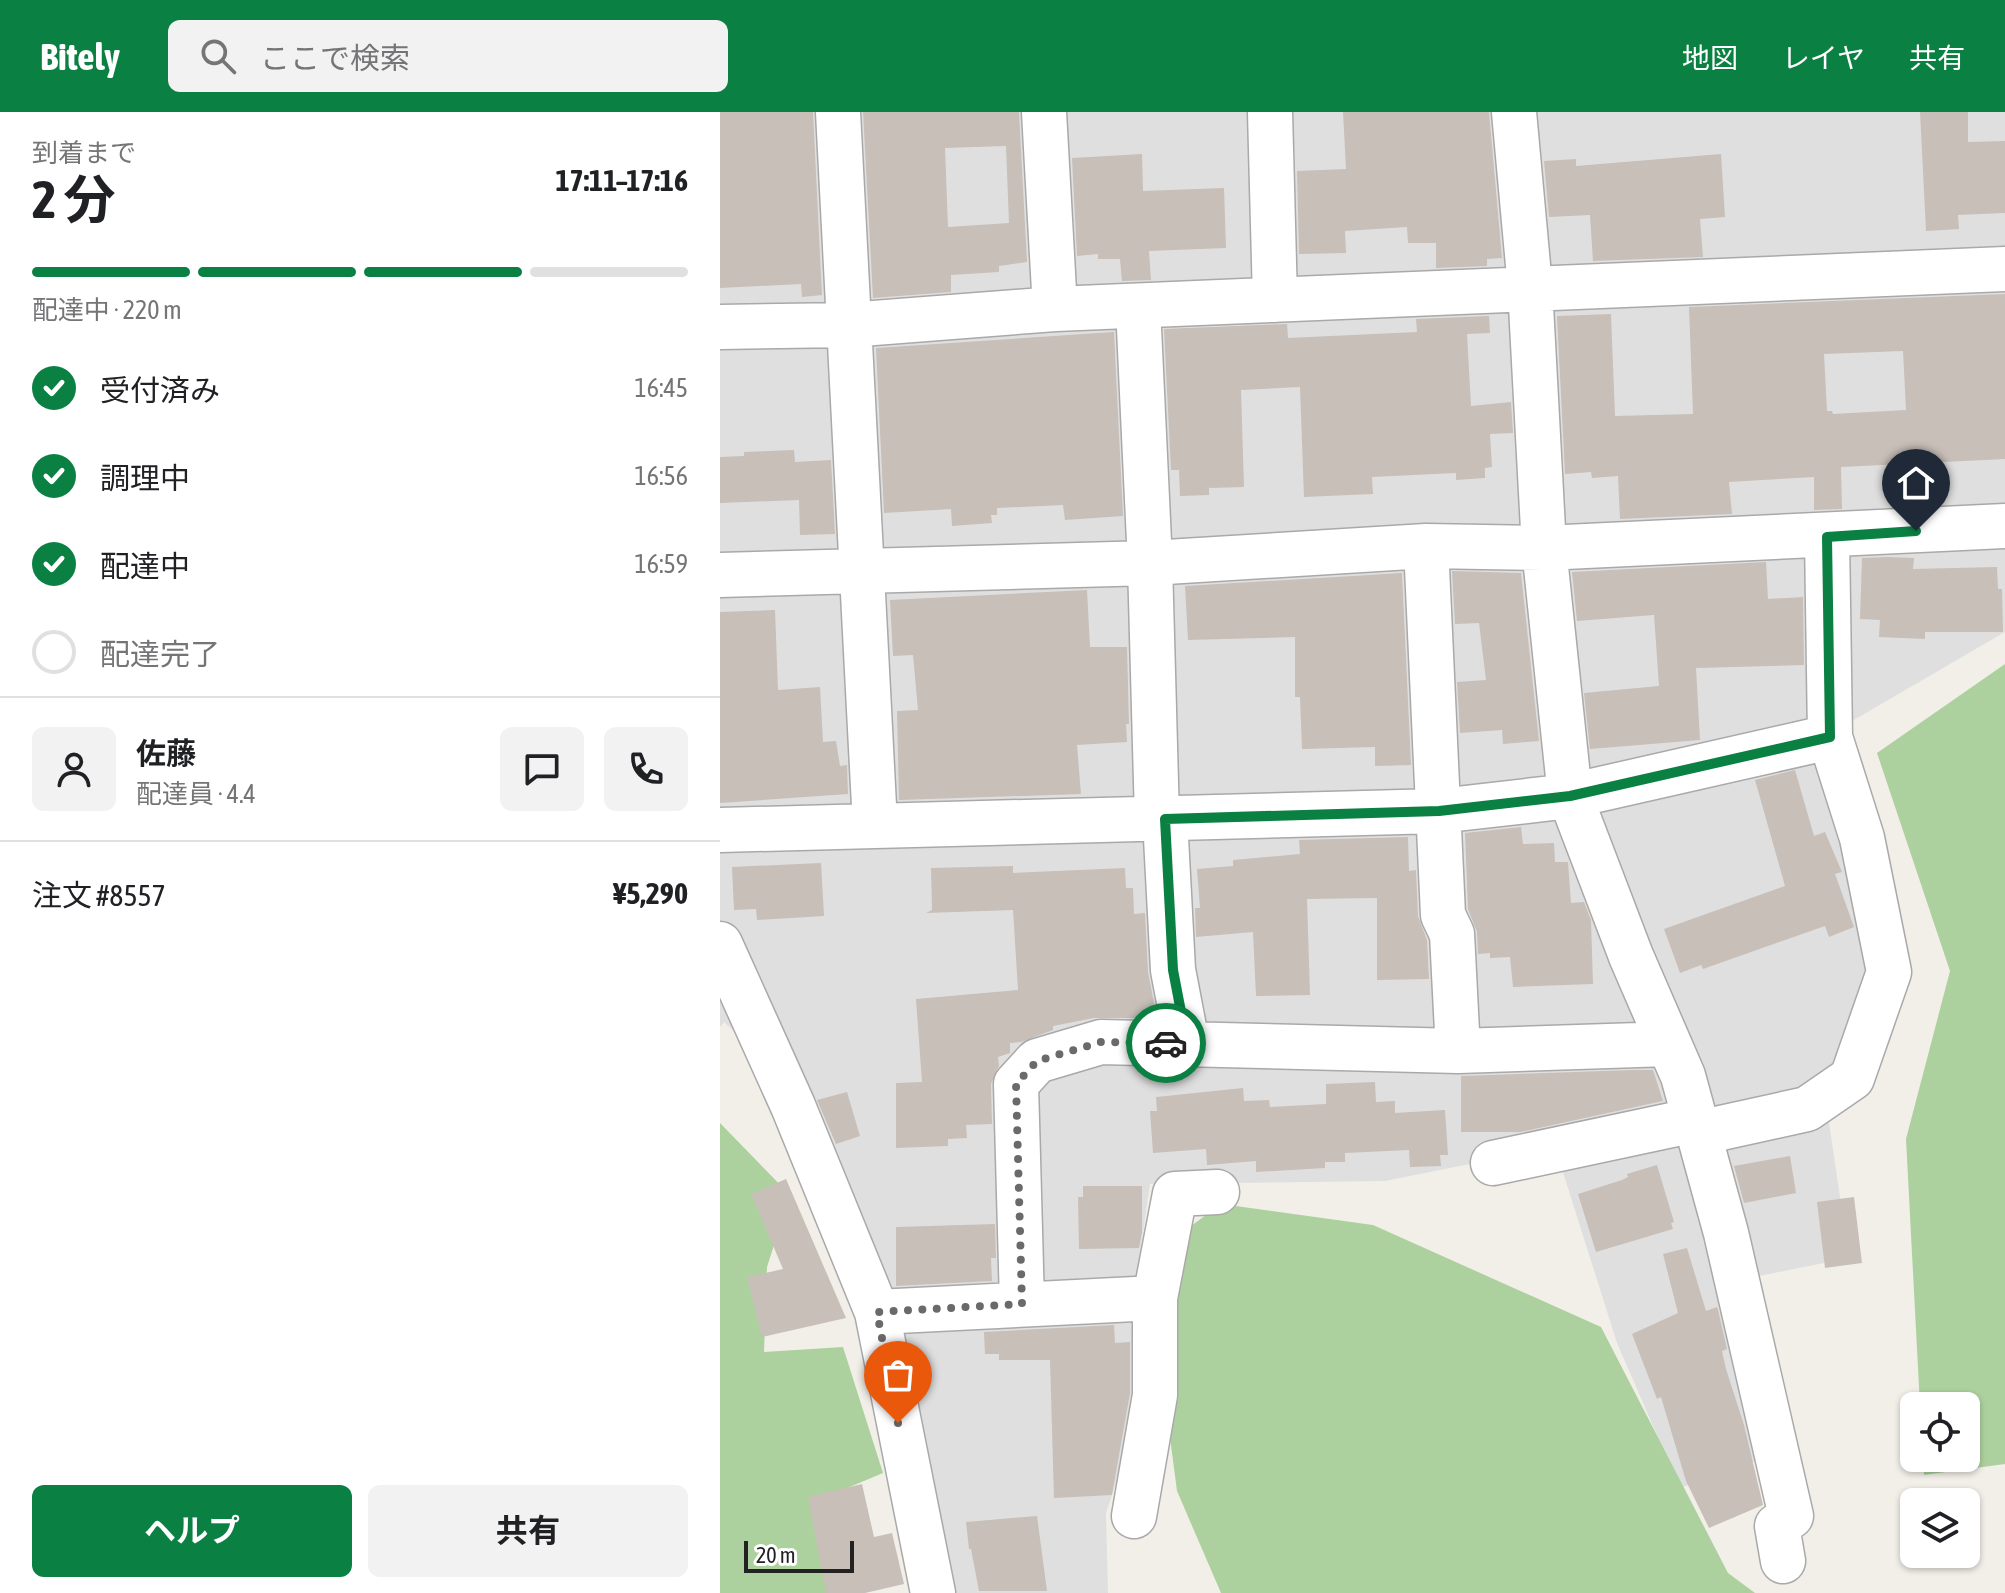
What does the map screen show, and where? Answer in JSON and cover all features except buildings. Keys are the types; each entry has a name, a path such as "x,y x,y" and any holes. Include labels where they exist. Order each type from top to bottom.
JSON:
{"street":[{"path":"838,112 875,825"},
{"path":"1044,112 1055,309"},
{"path":"1270,112 1275,300"},
{"path":"1514,112 1530,287 1544,548 1570,796 1631,956 1683,1076 1697,1126 1726,1233 1791,1516 1777,1526 1783,1561"},
{"path":"720,327 848,325 1055,309 1530,287 1706,284 2005,269"},
{"path":"1138,307 1161,819 1173,970 1187,1043"},
{"path":"720,575 1150,563 1426,546 1544,548 1827,537 2005,526"},
{"path":"1493,1163 1807,1109 1852,1078 1889,972 1862,838 1830,737 1827,537"},
{"path":"1426,546 1443,915 1452,934 1458,1051"},
{"path":"720,830 1439,811 1570,796 1830,737"},
{"path":"720,944 793,1106 877,1312 933,1593"},
{"path":"1022,1304 1016,1084 1037,1061 1101,1042 1458,1051 1669,1044"},
{"path":"1134,1516 1155,1395 1155,1298 1175,1194 1217,1192"},
{"path":"877,1312 1155,1298"}],"shaded area":[{"path":"720,112 2005,112 2005,632 1823,738 1876,963 1828,1116 1849,1258 1739,1280 1756,1461 1680,1488 1617,1343 1555,1147 1385,1181 1150,1184 1132,1308 1132,1435 1106,1513 1108,1593 945,1593 793,1083 724,1022 720,1027"}],"green space":[{"path":"2005,664 2005,1464 1980,1467 1980,1392 1919,1392 1906,1139 1950,971 1877,753"},
{"path":"720,1123 790,1195 767,1267 764,1352 843,1347 883,1473 821,1499 857,1593 720,1593"},
{"path":"1221,1204 1373,1225 1601,1327 1728,1573 1755,1593 1221,1593 1177,1491 1153,1309 1176,1237"}],"way so far":[{"path":"898,1423 877,1312 1022,1304 1016,1084 1037,1061 1101,1042 1166,1043"}],"route":[{"path":"1166,1043 1187,1043 1173,970 1165,819 1439,811 1570,796 1830,737 1827,537 1916,531"}]}
